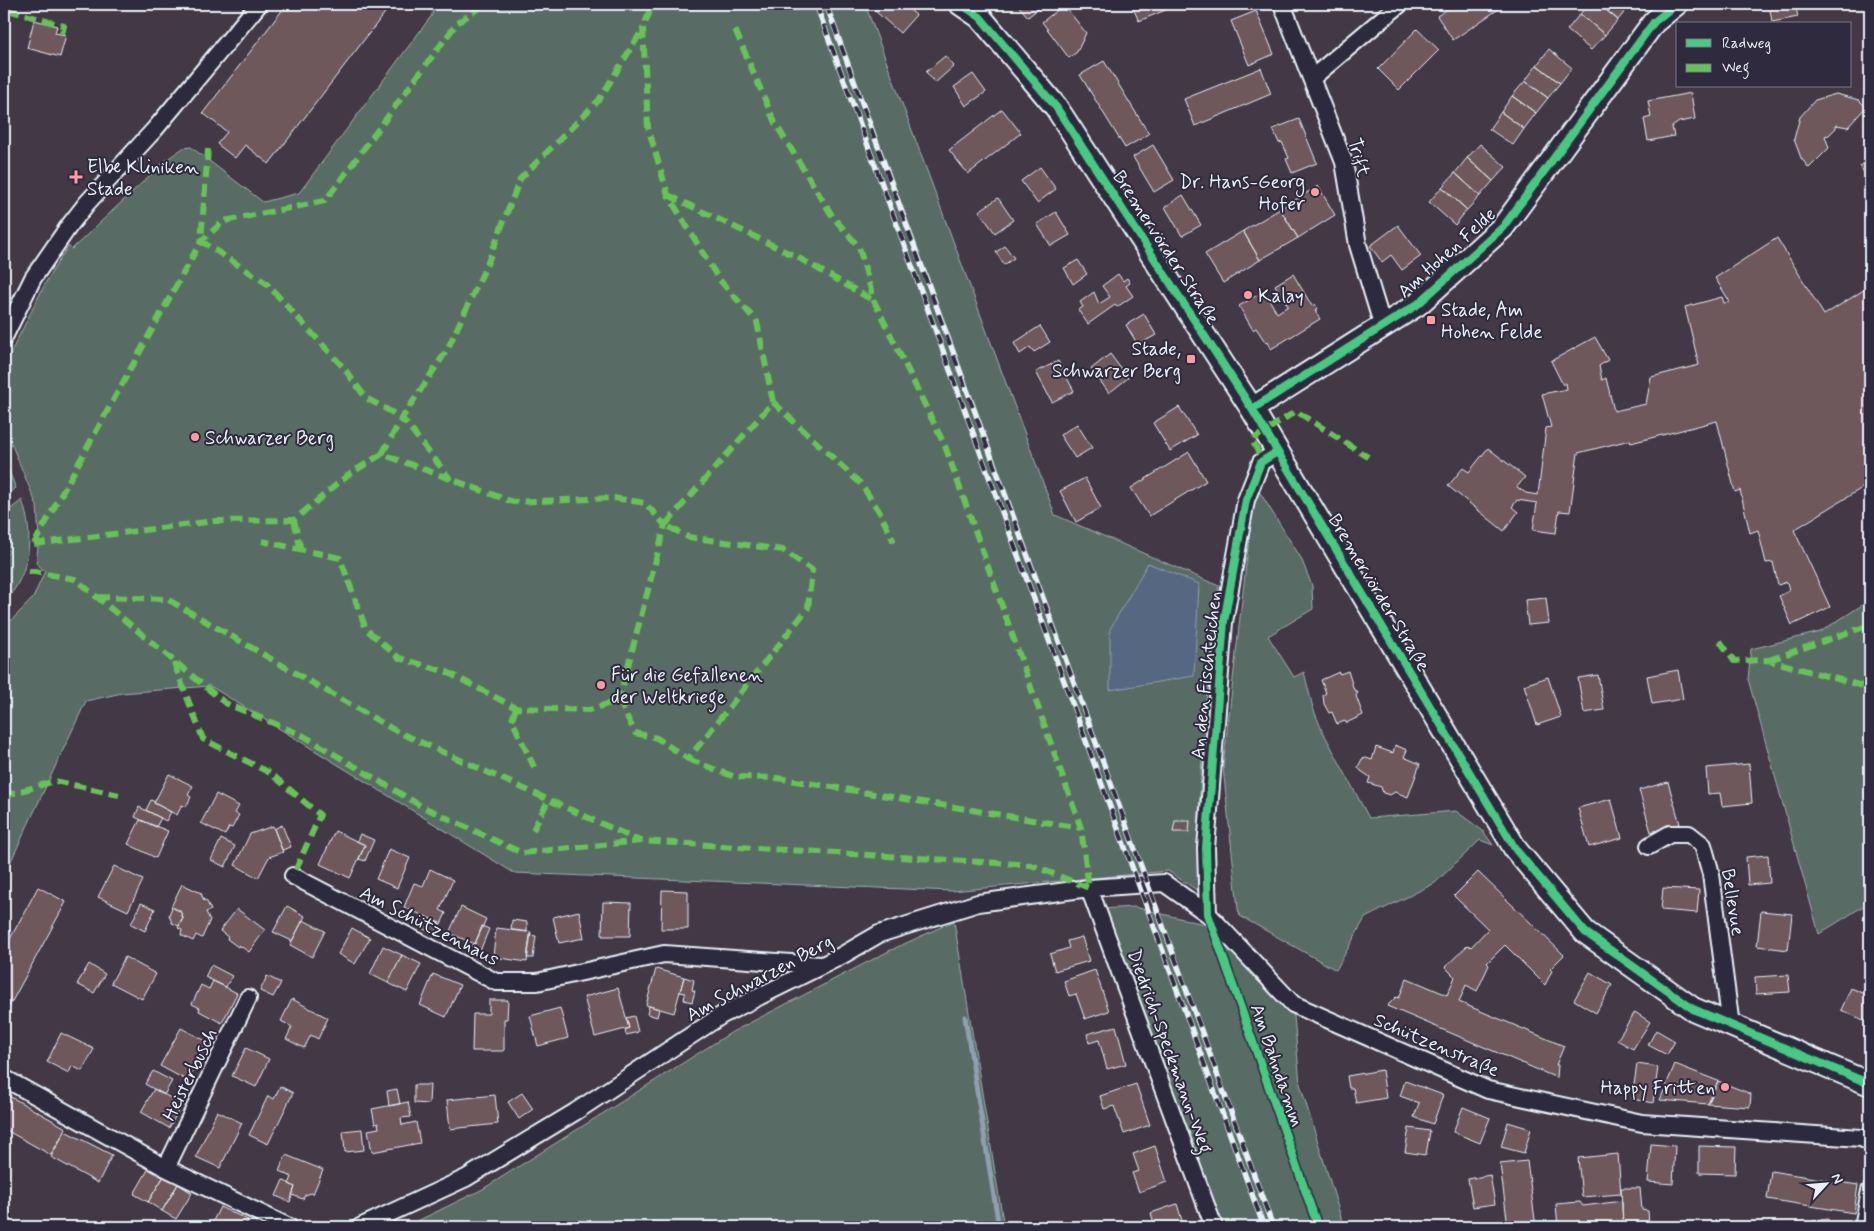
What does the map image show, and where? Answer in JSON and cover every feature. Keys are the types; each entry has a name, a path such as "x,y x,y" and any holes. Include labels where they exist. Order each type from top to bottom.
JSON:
{"main road":[{"name":"Bremervörder Straße","path":"961,4 980,17 1056,107 1252,409 1269,457 1516,850 1585,932 1693,1010 1870,1084"},
{"name":"Am Hohen Felde","path":"1252,409 1418,304 1503,228 1654,22 1676,4"}],"street":[{"path":"4,337 33,278 69,226 87,203 155,129 259,4"},
{"name":"Trift","path":"1282,4 1344,162 1358,245 1383,327"},
{"path":"1312,78 1400,4"},
{"name":"An den Fischteichen","path":"1208,914 1206,848 1224,622 1246,500 1269,457"},
{"name":"Bellevue","path":"1649,846 1670,834 1689,834 1703,845 1711,874 1731,1026"},
{"name":"Am Schützenhaus","path":"293,876 496,982 538,982 664,954 822,965"},
{"name":"Am Schwarzen Berg","path":"360,1227 466,1178 575,1112 722,1015 879,934 978,903 1089,888 1164,884 1208,914"},
{"name":"Diedrich-Speckmann-Weg","path":"1089,888 1214,1227"},
{"name":"Schützenstraße","path":"1208,914 1293,1004 1488,1090 1642,1123 1861,1138 1870,1142"},
{"name":"Heisterbusch","path":"166,1168 248,998"},
{"path":"4,1078 166,1168 289,1227"},
{"path":"1863,1227 1870,1191"}],"green space":[{"path":"433,4 865,4 1055,515 1219,586 1214,615 1202,751 1198,891 1168,871 952,891 514,873 210,686 122,693 86,701 4,876 4,628 33,598 45,571 36,563 39,539 37,506 4,426 4,366 47,280 68,246 72,249 166,160 183,148 191,147 263,202 299,193 432,15"},
{"path":"4,459 16,488 4,497"},
{"path":"1259,491 1301,558 1312,586 1313,609 1268,636 1294,677 1304,672 1313,708 1321,728 1369,818 1456,811 1483,831 1493,845 1480,840 1435,883 1365,918 1336,970 1240,916 1238,909 1223,767 1254,495"},
{"path":"22,500 28,528 28,554 20,580 4,603 4,556 9,552 4,546 4,514"},
{"path":"1870,600 1870,902 1819,934 1748,679 1751,649 1820,632"},
{"path":"1134,907 1208,925 1294,1016 1300,1084 1344,1227 1218,1227 1101,909"},
{"path":"954,921 1004,1227 405,1227 483,1189 732,1032 891,950"}],"water":[{"path":"1148,563 1199,584 1194,676 1110,690 1110,629"}],"building":[{"path":"287,4 379,4 387,10 269,164 245,145 235,158 217,144 227,132 203,113"},
{"path":"880,4 903,4 916,15 900,33 874,10"},
{"path":"1017,4 1044,4 1028,17"},
{"path":"1131,4 1180,4 1139,21"},
{"path":"1455,4 1506,4 1453,40 1437,16"},
{"path":"1589,4 1599,4 1618,20 1605,35 1580,14"},
{"path":"1599,4 1631,4 1618,20"},
{"path":"1769,4 1802,4 1796,8 1798,17 1772,22"},
{"path":"1064,5 1086,33 1077,52 1069,58 1042,22"},
{"path":"1256,11 1274,54 1249,65 1231,21"},
{"path":"1580,14 1605,35 1591,50 1567,30"},
{"path":"34,20 57,26 55,33 66,35 60,57 27,48"},
{"path":"1417,29 1439,50 1399,90 1378,69"},
{"path":"1549,49 1572,68 1560,83 1537,65"},
{"path":"945,56 954,66 935,83 926,72"},
{"path":"1104,61 1149,134 1125,148 1080,75"},
{"path":"1537,65 1560,83 1548,98 1525,81"},
{"path":"1261,68 1271,94 1195,126 1184,99"},
{"path":"973,74 986,92 966,106 954,87"},
{"path":"1525,81 1548,98 1536,113 1512,96"},
{"path":"1691,93 1695,119 1679,122 1672,127 1674,136 1648,141 1644,119 1651,117 1648,101"},
{"path":"1836,94 1859,100 1866,107 1848,127 1836,125 1836,128 1829,135 1825,136 1829,148 1809,168 1801,158 1794,139 1800,117 1815,100"},
{"path":"1512,96 1536,113 1524,129 1501,112"},
{"path":"1002,109 1021,133 968,174 949,150"},
{"path":"1501,112 1524,129 1513,145 1489,129"},
{"path":"1299,119 1317,163 1292,173 1286,159 1289,158 1282,142 1279,143 1273,129"},
{"path":"1480,144 1506,167 1493,181 1467,158"},
{"path":"1153,145 1174,180 1154,192 1133,157"},
{"path":"1467,158 1493,181 1480,196 1455,173"},
{"path":"1870,159 1870,182 1860,166"},
{"path":"1040,167 1056,189 1037,203 1021,181"},
{"path":"1455,173 1480,196 1467,210 1442,187"},
{"path":"1318,186 1335,215 1298,238 1280,209"},
{"path":"1442,187 1467,210 1455,225 1429,202"},
{"path":"1183,195 1201,225 1182,236 1165,207"},
{"path":"998,198 1013,220 995,233 979,211"},
{"path":"1280,209 1298,238 1260,260 1243,231"},
{"path":"1056,212 1070,235 1051,246 1037,224"},
{"path":"4,215 10,223 4,228"},
{"path":"1398,225 1421,256 1402,270 1391,255 1382,262 1370,246"},
{"path":"1243,231 1260,260 1223,283 1205,254"},
{"path":"1777,238 1824,315 1870,286 1870,483 1794,530 1830,607 1792,625 1779,596 1789,591 1787,582 1778,585 1773,562 1766,563 1758,530 1750,533 1740,490 1735,492 1717,421 1631,443 1630,440 1578,453 1570,512 1559,511 1556,533 1533,530 1537,503 1517,500 1512,507 1518,512 1504,531 1448,486 1463,468 1469,472 1488,448 1525,477 1517,487 1526,493 1538,495 1546,428 1551,427 1542,394 1567,389 1566,383 1563,385 1551,361 1595,337 1608,360 1599,366 1602,380 1606,378 1614,411 1646,404 1651,377 1699,365 1685,307 1722,297 1724,303 1730,302 1715,278"},
{"path":"1005,246 1014,258 1004,265 996,252"},
{"path":"1078,260 1087,274 1073,284 1064,268"},
{"path":"1118,274 1123,281 1127,278 1130,283 1126,286 1133,296 1117,307 1115,305 1088,324 1078,310 1083,307 1080,302 1094,292 1099,304 1110,297 1102,286"},
{"path":"1293,274 1312,306 1315,304 1318,309 1315,311 1320,319 1271,349 1268,342 1266,343 1256,328 1253,330 1239,306 1264,291 1277,313 1288,306 1275,285"},
{"path":"1144,314 1156,335 1138,345 1126,325"},
{"path":"1040,326 1050,342 1034,352 1030,347 1020,354 1014,343"},
{"path":"1110,354 1128,378 1109,393 1091,369"},
{"path":"1058,361 1074,391 1052,402 1036,372"},
{"path":"1179,407 1197,435 1170,451 1153,423"},
{"path":"1077,424 1092,448 1075,458 1060,435"},
{"path":"1189,452 1206,481 1149,516 1131,488"},
{"path":"1085,478 1101,508 1076,522 1060,491"},
{"path":"1546,598 1549,623 1528,625 1525,600"},
{"path":"1678,670 1683,699 1652,704 1647,676"},
{"path":"1348,671 1354,690 1358,692 1356,696 1363,715 1346,723 1345,721 1337,724 1332,712 1329,713 1324,704 1323,695 1326,693 1321,680 1339,672 1340,674"},
{"path":"1598,675 1604,710 1584,713 1578,678"},
{"path":"1548,677 1561,717 1537,725 1524,685"},
{"path":"1395,745 1407,750 1404,757 1420,764 1408,797 1395,792 1390,795 1383,793 1381,787 1368,783 1370,777 1358,767 1362,759 1372,760 1376,747 1393,753"},
{"path":"1749,764 1752,803 1722,806 1720,793 1708,794 1706,768"},
{"path":"169,774 193,786 188,795 191,797 186,807 182,805 177,815 154,803"},
{"path":"1668,782 1680,824 1651,832 1639,790"},
{"path":"216,794 239,806 235,813 239,815 232,828 229,827 225,835 201,823"},
{"path":"1611,799 1622,838 1589,847 1578,808"},
{"path":"151,800 171,812 166,821 146,810"},
{"path":"139,807 161,818 156,827 135,817"},
{"path":"140,820 168,831 156,858 128,844"},
{"path":"1175,821 1190,821 1189,832 1173,832"},
{"path":"282,825 291,847 282,850 274,829"},
{"path":"273,826 283,852 269,857 258,878 235,865 250,834"},
{"path":"335,831 365,845 350,878 320,864"},
{"path":"360,834 374,840 365,861 359,859 365,845 357,841"},
{"path":"221,839 235,846 225,867 211,860"},
{"path":"389,849 410,858 397,888 376,879"},
{"path":"1768,855 1770,883 1748,885 1746,857"},
{"path":"114,866 143,880 128,911 98,897"},
{"path":"430,869 453,880 440,910 446,913 441,924 404,907 414,883 423,886"},
{"path":"1478,872 1564,955 1550,969 1552,971 1545,985 1505,945 1487,963 1489,965 1477,991 1466,985 1459,1002 1564,1046 1556,1065 1558,1065 1557,1078 1387,1006 1396,997 1399,998 1407,978 1447,995 1455,977 1445,967 1468,945 1471,947 1488,929 1454,896"},
{"path":"182,884 201,893 211,910 206,912 210,920 202,938 196,935 193,941 181,935 182,930 178,928 183,918 180,911 171,907"},
{"path":"38,887 66,902 4,1016 4,950"},
{"path":"1663,888 1699,890 1697,913 1661,910"},
{"path":"662,890 688,891 688,929 661,929"},
{"path":"603,902 631,903 630,936 602,936"},
{"path":"141,903 155,909 145,931 131,924"},
{"path":"287,906 305,916 292,941 273,932"},
{"path":"172,907 180,911 183,918 179,926 172,923 169,915"},
{"path":"461,907 486,919 475,944 449,933"},
{"path":"237,909 265,930 249,952 239,945 238,947 220,931"},
{"path":"579,911 584,938 559,943 553,917"},
{"path":"1761,911 1792,914 1788,950 1757,946"},
{"path":"1870,915 1870,932 1863,919"},
{"path":"424,916 440,923 435,934 419,927"},
{"path":"303,920 325,931 312,957 290,945"},
{"path":"512,920 527,922 527,932 511,930"},
{"path":"482,926 489,929 480,951 471,947 473,943 475,944"},
{"path":"352,928 370,938 355,964 338,954"},
{"path":"496,928 531,932 527,962 493,957"},
{"path":"530,935 536,936 533,958 527,958"},
{"path":"1082,937 1089,961 1055,971 1050,954 1069,948 1067,941"},
{"path":"383,946 402,955 388,983 370,974"},
{"path":"402,955 421,964 407,992 388,983"},
{"path":"125,957 156,974 142,999 111,983"},
{"path":"89,964 105,974 94,993 77,984"},
{"path":"211,965 232,976 226,987 205,977"},
{"path":"656,969 684,977 674,1013 646,1005"},
{"path":"1095,970 1109,1011 1085,1019 1076,994 1069,996 1064,981"},
{"path":"1590,972 1612,985 1596,1013 1574,1000"},
{"path":"433,974 460,985 446,1017 420,1005"},
{"path":"1788,975 1790,992 1756,994 1755,977"},
{"path":"267,976 281,983 273,997 260,991"},
{"path":"684,977 694,980 692,990 695,991 692,1002 684,1000 685,993 680,992"},
{"path":"213,981 237,993 222,1023 199,1011 200,1008 192,1004 201,985 209,989"},
{"path":"618,988 629,1028 595,1037 584,997"},
{"path":"1851,988 1870,996 1870,1023 1841,1010"},
{"path":"292,999 328,1018 318,1039 311,1035 304,1048 286,1039 292,1027 281,1021"},
{"path":"489,1000 508,1000 507,1019 504,1019 504,1051 472,1051 473,1014 489,1014"},
{"path":"649,1006 659,1009 657,1017 647,1014"},
{"path":"560,1008 568,1038 538,1046 530,1016"},
{"path":"1635,1012 1650,1022 1633,1049 1617,1040"},
{"path":"634,1016 638,1032 626,1035 625,1030 629,1028 626,1018"},
{"path":"1116,1026 1126,1064 1107,1069 1099,1040 1089,1043 1087,1034"},
{"path":"181,1028 208,1042 188,1081 160,1066"},
{"path":"1656,1030 1675,1041 1667,1055 1648,1045"},
{"path":"61,1033 94,1049 82,1071 72,1066 69,1073 47,1062"},
{"path":"246,1048 269,1059 256,1087 232,1076"},
{"path":"1637,1064 1658,1067 1653,1103 1632,1099"},
{"path":"1675,1064 1718,1081 1708,1104 1660,1100"},
{"path":"1382,1070 1386,1098 1356,1103 1353,1088 1349,1088 1347,1076"},
{"path":"153,1071 172,1081 164,1095 145,1084"},
{"path":"1405,1081 1443,1095 1433,1124 1414,1117 1419,1103 1400,1096"},
{"name":"Happy Fritten","path":"1718,1081 1751,1094 1750,1107 1708,1104"},
{"path":"1136,1084 1150,1125 1124,1134 1114,1106 1104,1109 1100,1096"},
{"path":"414,1085 430,1085 429,1104 414,1103"},
{"path":"280,1086 293,1093 268,1144 249,1135 268,1096 274,1099"},
{"path":"154,1089 182,1104 169,1128 141,1112"},
{"path":"397,1089 400,1104 389,1106 387,1091"},
{"path":"4,1093 66,1128 51,1155 4,1129"},
{"path":"522,1093 533,1109 519,1119 508,1102"},
{"path":"495,1095 498,1124 450,1129 447,1100"},
{"path":"408,1102 411,1117 401,1118 402,1125 416,1122 420,1143 372,1152 368,1130 379,1128 378,1123 375,1124 372,1109"},
{"path":"1463,1107 1490,1118 1480,1143 1453,1132"},
{"path":"217,1111 242,1123 220,1168 196,1157"},
{"path":"1508,1122 1531,1129 1524,1153 1501,1147"},
{"path":"1409,1128 1430,1131 1426,1155 1405,1152"},
{"path":"362,1129 364,1150 345,1152 343,1131"},
{"path":"65,1131 112,1155 98,1183 51,1157"},
{"path":"1651,1144 1675,1146 1673,1184 1648,1182"},
{"path":"1155,1146 1167,1182 1139,1192 1132,1173 1139,1171 1133,1154"},
{"path":"1699,1146 1736,1147 1735,1174 1699,1173"},
{"path":"1618,1154 1621,1194 1582,1197 1578,1158"},
{"path":"286,1155 323,1170 313,1194 305,1195 303,1199 292,1195 295,1187 289,1184 292,1177 279,1171"},
{"path":"1527,1161 1536,1227 1508,1227 1500,1164"},
{"path":"149,1168 164,1176 148,1202 134,1194"},
{"path":"1771,1171 1858,1185 1854,1213 1767,1199"},
{"path":"1490,1175 1495,1204 1473,1207 1468,1179"},
{"path":"164,1176 178,1184 162,1211 148,1202"},
{"path":"283,1180 295,1187 290,1202 276,1196"},
{"path":"178,1184 192,1193 176,1219 162,1211"},
{"path":"4,1188 11,1227 4,1227"},
{"path":"1621,1188 1640,1188 1642,1210 1648,1211 1649,1227 1623,1227"},
{"path":"1622,1201 1623,1227 1558,1227 1556,1204 1580,1202 1583,1206"},
{"path":"1177,1204 1184,1227 1155,1227 1151,1213"},
{"path":"220,1207 248,1220 245,1227 210,1227"},
{"path":"1828,1219 1829,1227 1814,1227 1813,1221"}],"waterway":[{"path":"965,1017 999,1227"}],"railway":[{"path":"816,4 1264,1227"},
{"path":"826,4 1273,1227"}],"marked path":[{"path":"34,544 201,241 224,221 325,201 457,23 485,4"},
{"path":"619,700 635,733 657,738 688,759 808,608 812,570 783,550 688,537 665,525 773,402 757,322 718,278 668,195 648,127 643,28 653,4"},
{"path":"8,10 64,26 62,34"},
{"path":"29,571 75,579 225,703 304,736 421,806 522,853 641,841 1031,865 1089,888 1081,828 945,446 874,301 859,247 833,217 775,123 734,27"},
{"path":"382,454 402,418 447,350 488,262 520,179 599,100 643,29"},
{"path":"208,149 201,241 266,283 343,367 366,398 402,418 451,480"},
{"path":"668,195 799,258 874,301"},
{"path":"773,402 861,484 879,511 894,542"},
{"path":"1259,454 1252,440 1296,411 1368,457"},
{"path":"34,544 215,521 294,520 348,475 382,454 513,502 614,498 645,503 665,525 619,700 589,710 516,708 447,672 399,658 366,629 340,558 262,541"},
{"path":"294,520 301,551"},
{"path":"97,597 167,599 396,731 640,841"},
{"path":"1769,660 1870,625"},
{"path":"1720,641 1734,661 1768,660 1870,688"},
{"path":"174,663 203,739 270,773 320,815 293,876"},
{"path":"516,708 512,720 534,767"},
{"path":"688,759 735,777 777,778 1081,828"},
{"path":"4,796 55,781 119,795"},
{"path":"533,830 549,799"}],"cycle path":[{"path":"961,4 980,17 1056,107 1252,409 1516,850 1585,932 1693,1009 1870,1084"},
{"path":"1252,409 1418,304 1503,227 1654,22 1676,4"},
{"name":"Am Bahndamm","path":"1277,452 1261,462 1246,500 1224,622 1206,848 1208,914 1318,1227"}],"place":[{"name":"Elbe Kliniken Stade","path":"76,177"},
{"name":"Dr. Hans-Georg Hofer","path":"1315,192"},
{"name":"Kalay","path":"1248,295"},
{"name":"Stade, Am Hohen Felde","path":"1431,320"},
{"name":"Stade, Schwarzer Berg","path":"1191,359"},
{"name":"Schwarzer Berg","path":"195,437"},
{"name":"Für die Gefallenen der Weltkriege","path":"601,685"},
{"name":"Happy Fritten","path":"1725,1087"}]}
